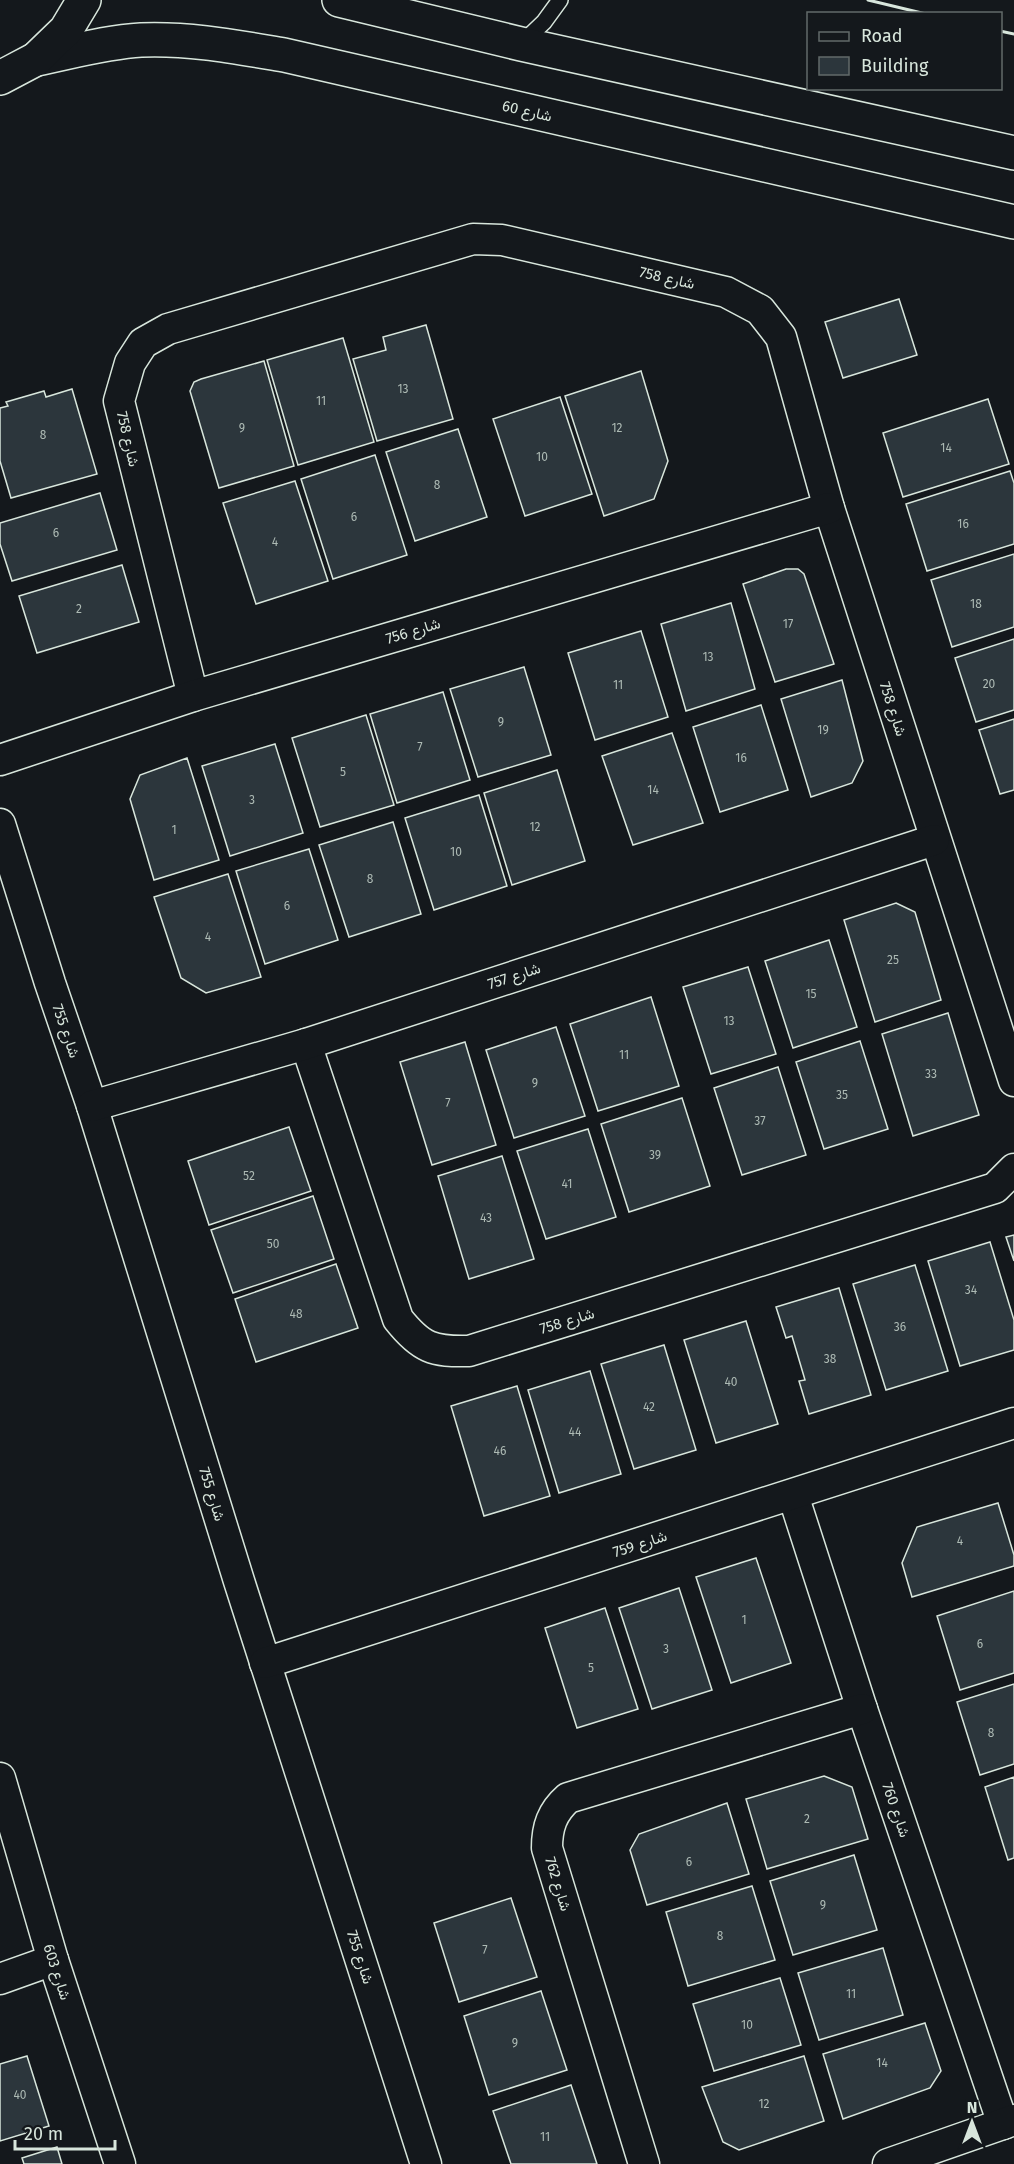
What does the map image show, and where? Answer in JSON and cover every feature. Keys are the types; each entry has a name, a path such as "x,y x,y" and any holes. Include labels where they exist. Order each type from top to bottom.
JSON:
{"main road":[{"path":"0,78 36,59 66,30 84,0"},
{"path":"339,0 521,44 1014,153"},
{"name":"شارع 60","path":"36,59 141,40 199,41 263,51 1007,225"}],"street":[{"name":"شارع 758","path":"193,696 119,401 130,363 143,342 168,328 473,239 502,240 726,292 760,310 781,337 829,508 934,840 1014,1082"},
{"name":"شارع 756","path":"0,760 193,696 829,508"},
{"name":"شارع 755","path":"0,824 92,1106 426,2164"},
{"name":"شارع 757","path":"92,1106 306,1044 934,840"},
{"name":"شارع 758","path":"306,1044 398,1319 410,1334 424,1345 445,1352 469,1351 995,1188 1014,1169"},
{"name":"شارع 759","path":"266,1663 1014,1423"},
{"name":"شارع 760","path":"793,1495 862,1709 1008,2122"},
{"name":"شارع 762","path":"644,2164 547,1848 547,1830 553,1817 559,1806 568,1798 862,1709"},
{"name":"شارع 603","path":"0,1778 53,1960 120,2164"},
{"path":"0,1979 53,1960"},
{"path":"888,2164 1008,2122"}],"lane":[{"path":"521,44 544,21 560,0"}],"building":[{"path":"899,299 917,355 843,378 825,322"},
{"path":"426,325 453,419 377,441 353,359 386,350 383,337"},
{"path":"343,338 374,442 298,465 267,360"},
{"path":"264,361 294,466 219,488 190,391 194,382 201,379"},
{"path":"641,371 668,461 654,499 604,516 565,396"},
{"path":"72,389 97,474 11,498 0,461 0,408 8,406 6,402 44,391 46,397"},
{"path":"560,397 592,494 525,516 493,419"},
{"path":"988,399 1009,464 903,497 883,433"},
{"path":"458,429 487,517 415,541 386,452"},
{"path":"375,455 407,555 333,579 301,479"},
{"path":"1010,471 1014,483 1014,544 927,571 906,504"},
{"path":"295,481 328,581 256,604 223,503"},
{"path":"100,493 117,550 12,581 0,544 0,523"},
{"path":"1014,554 1014,627 952,647 931,580"},
{"path":"122,565 139,622 37,653 19,596"},
{"path":"786,569 798,569 804,574 834,664 775,682 743,584"},
{"path":"731,603 755,689 686,711 661,624"},
{"path":"641,631 668,717 595,740 568,653"},
{"path":"1014,639 1014,710 976,722 955,658"},
{"path":"524,667 551,755 478,777 450,689"},
{"path":"842,680 863,761 852,783 811,797 781,699"},
{"path":"443,692 470,780 397,803 370,714"},
{"path":"761,705 788,790 720,812 693,727"},
{"path":"366,715 394,805 320,827 292,738"},
{"path":"1014,719 1014,790 1000,794 979,730"},
{"path":"672,733 703,823 633,845 602,756"},
{"path":"275,744 303,833 230,856 202,766"},
{"path":"187,758 219,860 154,880 130,799 140,775"},
{"path":"557,770 585,861 512,885 484,793"},
{"path":"479,795 507,886 434,910 405,818"},
{"path":"393,822 421,914 349,937 319,845"},
{"path":"309,849 338,940 265,964 236,871"},
{"path":"228,874 261,977 206,993 181,978 154,897"},
{"path":"896,903 915,912 941,1000 875,1022 844,920"},
{"path":"829,940 857,1027 793,1048 765,961"},
{"path":"748,967 776,1054 711,1074 683,987"},
{"path":"651,997 679,1086 598,1111 570,1024"},
{"path":"948,1013 979,1115 913,1136 882,1034"},
{"path":"556,1027 585,1116 514,1138 486,1050"},
{"path":"860,1041 888,1129 824,1149 796,1062"},
{"path":"465,1042 496,1145 432,1165 400,1062"},
{"path":"778,1067 806,1155 742,1175 714,1088"},
{"path":"682,1098 710,1186 629,1212 601,1124"},
{"path":"289,1127 311,1191 209,1225 188,1161"},
{"path":"588,1129 616,1217 546,1239 517,1151"},
{"path":"502,1156 534,1259 469,1279 438,1176"},
{"path":"313,1196 334,1259 233,1293 211,1230"},
{"path":"1014,1235 1014,1261 1006,1237"},
{"path":"990,1242 1014,1320 1014,1350 960,1366 928,1261"},
{"path":"336,1264 358,1328 256,1362 235,1299"},
{"path":"915,1265 948,1371 886,1390 853,1284"},
{"path":"839,1288 871,1395 809,1414 799,1381 805,1380 792,1336 786,1338 776,1307"},
{"path":"746,1321 778,1424 716,1443 684,1340"},
{"path":"664,1345 696,1450 634,1469 601,1364"},
{"path":"590,1371 621,1474 559,1493 528,1390"},
{"path":"517,1386 550,1496 484,1516 451,1406"},
{"path":"998,1503 1014,1555 1014,1566 912,1597 902,1563 917,1527"},
{"path":"756,1558 791,1663 731,1683 696,1577"},
{"path":"679,1588 712,1690 652,1709 619,1608"},
{"path":"1014,1591 1014,1673 960,1690 937,1616"},
{"path":"605,1608 638,1709 577,1728 545,1628"},
{"path":"1014,1684 1014,1764 980,1775 957,1702"},
{"path":"824,1776 852,1787 868,1839 767,1869 746,1799"},
{"path":"1014,1777 1014,1858 1008,1860 985,1787"},
{"path":"727,1803 749,1874 647,1905 630,1850 639,1834"},
{"path":"854,1855 877,1930 793,1955 770,1881"},
{"path":"752,1886 775,1960 688,1986 666,1912"},
{"path":"511,1898 537,1977 459,2002 434,1923"},
{"path":"883,1948 903,2015 819,2040 798,1973"},
{"path":"780,1978 801,2045 714,2071 693,2004"},
{"path":"541,1991 567,2070 489,2095 464,2016"},
{"path":"925,2023 941,2071 930,2088 843,2119 823,2054"},
{"path":"27,2056 49,2126 0,2141 0,2064"},
{"path":"804,2056 824,2121 739,2150 723,2142 702,2087"},
{"path":"571,2085 597,2164 511,2164 493,2111"},
{"path":"57,2147 62,2164 24,2164 22,2158"}],"wall":[{"path":"868,0 918,12"},
{"path":"1002,31 1014,34"}]}
